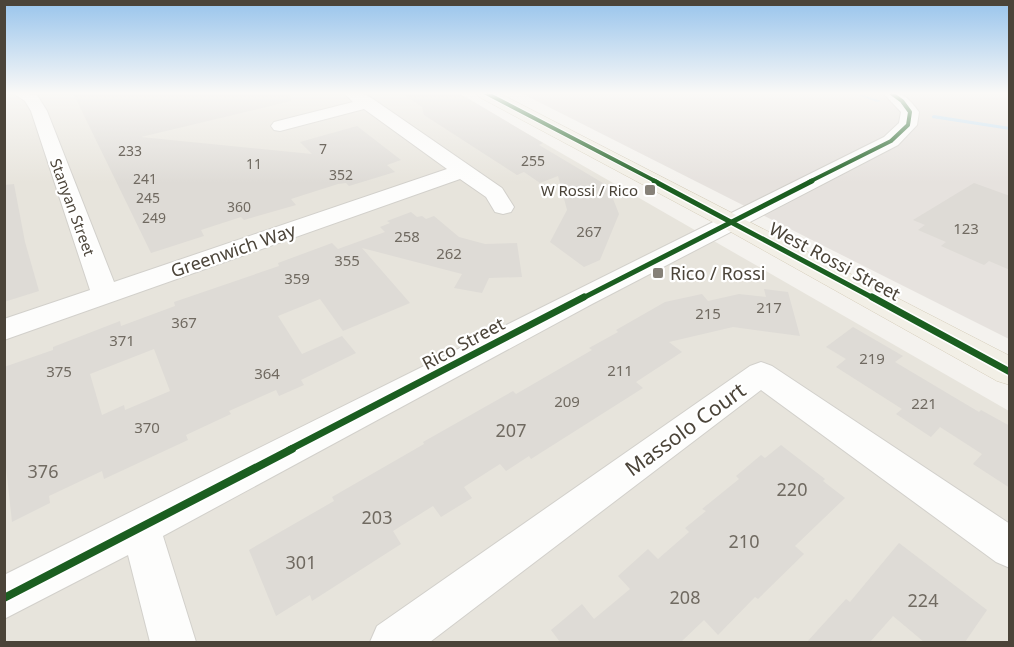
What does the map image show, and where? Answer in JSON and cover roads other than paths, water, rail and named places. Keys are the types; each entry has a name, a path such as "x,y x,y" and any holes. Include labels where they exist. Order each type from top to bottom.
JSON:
{"main road":[{"name":"West Rossi Street","path":"544,123 731,221 1010,372"}],"street":[{"name":"Stanyan Street","path":"43,123 105,295"},
{"path":"280,126 288,123"},
{"path":"395,123 494,193 503,207"},
{"name":"Rico Street","path":"4,598 731,221 810,184 891,141 908,123"},
{"name":"Greenwich Way","path":"4,330 462,171"},
{"name":"Massolo Court","path":"393,642 761,374 1010,548"},
{"path":"141,528 173,642"}],"waterway":[{"path":"973,123 1010,129"}],"place":[{"name":"W Rossi / Rico","path":"650,190"},
{"name":"Rico / Rossi","path":"658,273"}]}
